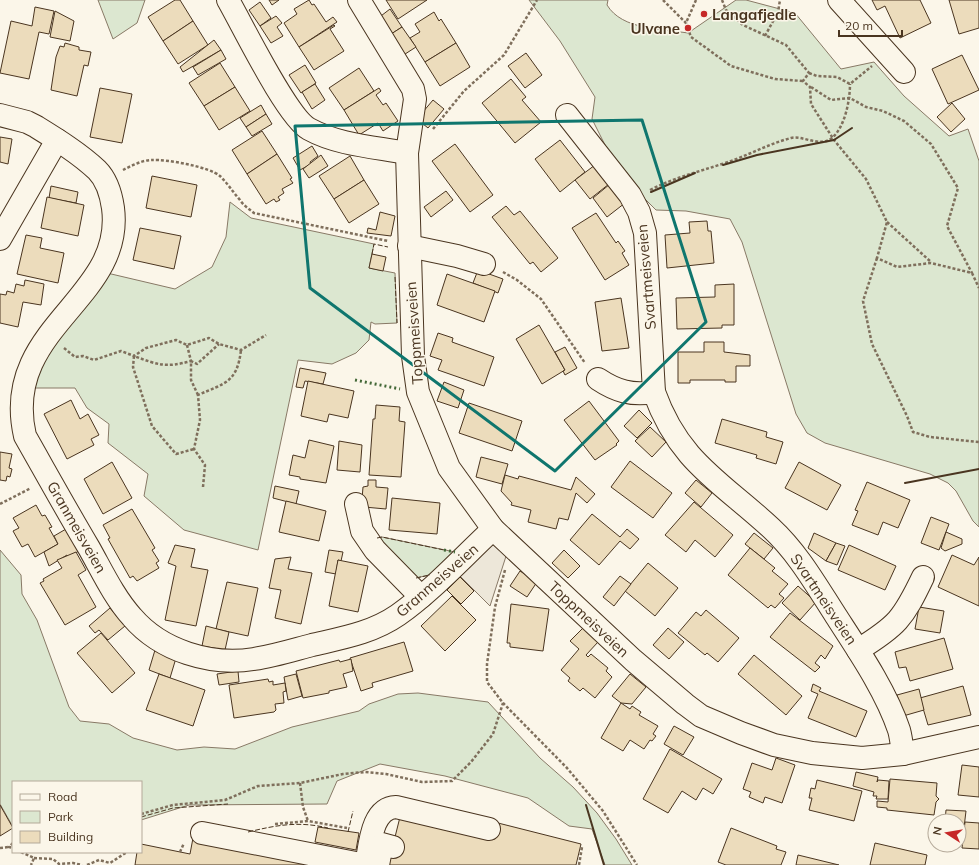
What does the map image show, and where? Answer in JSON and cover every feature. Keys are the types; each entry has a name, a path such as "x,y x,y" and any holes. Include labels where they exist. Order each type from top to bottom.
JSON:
{"street":[{"path":"228,0 288,107 308,128 330,138 407,153"},
{"name":"Toppmeisveien","path":"360,0 413,89 415,99 407,153 412,356 418,392 449,468 493,529 633,660 701,716 774,745 812,753 862,758 903,754 979,737"},
{"path":"839,0 904,72"},
{"name":"Granmeisveien","path":"0,115 27,122 57,140 97,170 106,182 111,200 114,222 112,239 107,254 98,269 30,347 22,366 16,401 19,421 25,436 48,477 113,590 132,617 148,632 186,653 211,660 255,659 355,635 377,627 398,615 421,597 493,529"},
{"name":"Svartmeisveien","path":"567,115 632,199 639,212 645,233 654,392 662,413 686,452 710,476 772,528 809,571 873,674 899,730 903,754"},
{"path":"0,239 57,140"},
{"path":"409,246 457,256 484,264"},
{"path":"598,379 612,388 623,392 654,392"},
{"path":"356,504 362,531 397,574 421,597"},
{"path":"858,650 885,633 900,620 909,608 923,577"},
{"path":"202,833 366,865 375,823 381,813 388,807 396,807 489,829"},
{"path":"378,865 382,844 393,847"}],"path":[{"path":"407,153 419,146 464,91 504,55 537,0"},
{"path":"663,0 686,23 691,37 731,66 775,79 802,81 831,100 850,98 866,108 883,111 904,121 931,144 958,188 947,226 979,288"},
{"path":"686,23 696,0"},
{"path":"722,0 726,10 743,25 786,46 809,73 817,76 837,77 850,84"},
{"path":"765,36 778,12 780,0"},
{"path":"850,84 887,53"},
{"path":"802,81 809,73"},
{"path":"632,199 672,179 725,163 792,137 822,142 832,138 845,119 850,98 850,84"},
{"path":"810,87 811,104 832,138 866,179 886,222 931,263"},
{"path":"106,182 134,164 152,160 197,167 212,171 220,176 231,188 240,202 254,213 409,246"},
{"path":"886,222 877,258 863,301 872,344 907,416 913,432 930,437 979,442"},
{"path":"877,258 897,267 931,263 972,273"},
{"path":"484,264 509,275 541,299 581,358 598,379"},
{"path":"43,332 74,357 83,356 94,360 121,351 152,363 173,366 191,361 198,364 219,344"},
{"path":"134,356 146,348 176,340 187,345 209,338 219,344 241,350 266,335"},
{"path":"187,345 191,361 191,380 198,395 200,420 194,449 204,465 203,486"},
{"path":"198,395 228,382 239,366 241,350"},
{"path":"134,356 133,367 152,426 176,454 194,449"},
{"path":"0,504 25,493 48,477"},
{"path":"512,547 495,607 487,664 488,682 503,703 567,768 603,811 637,865"},
{"path":"142,814 173,805 225,800 258,786 300,784 343,774 365,772 386,774 422,782 452,781 471,762 493,734 503,703"},
{"path":"300,784 303,807 308,821"},
{"path":"273,824 308,821 347,828"},
{"path":"9,847 12,844"},
{"path":"579,865 582,847 580,847"},
{"path":"0,848 12,848"},
{"path":"23,853 34,858 53,859 59,864 74,863 82,865"},
{"path":"87,865 99,860 110,863 125,853"},
{"path":"30,865 34,858"}],"highlighted area":[{"path":"642,120 706,322 555,471 310,288 295,126"}],"green space":[{"path":"98,0 145,0 137,23 113,39"},
{"path":"529,0 608,0 607,5 614,13 632,24 655,29 688,33 736,0 746,0 795,13 841,69 874,62 904,96 949,136 968,129 979,161 979,527 973,521 956,491 948,483 930,474 825,443 807,433 796,414 742,242 730,219 686,211 656,210 633,187 605,145 592,119 595,97 560,41"},
{"path":"230,202 251,218 374,244 369,268 395,273 397,323 375,324 371,322 369,340 356,353 332,364 298,360 258,550 184,530 144,496 148,474 108,443 109,424 87,408 75,388 26,388 37,363 107,273 175,289 212,267 226,237"},
{"path":"382,537 455,552 433,574 416,578 375,539"},
{"path":"0,550 21,575 22,594 37,620 69,707 80,721 109,724 133,738 177,750 204,747 235,749 292,727 359,711 369,704 398,694 418,693 488,702 540,758 573,787 597,813 616,839 632,865 605,865 592,829 569,826 528,798 445,776 380,764 337,781 327,804 189,805 142,820 142,781 12,781 12,825 0,804"}],"shaded area":[{"path":"496,542 508,550 490,606 457,573 475,556"}],"building":[{"path":"175,0 180,0 193,21 163,41 148,17"},
{"path":"269,0 279,0 272,5"},
{"path":"309,0 312,5 314,4 326,22 333,17 337,22 299,47 284,23 297,14 294,9"},
{"path":"386,0 427,0 398,19"},
{"path":"872,0 920,0 931,23 900,38 885,6 877,10"},
{"path":"949,0 979,0 979,28 959,34"},
{"path":"260,2 271,18 260,26 249,10"},
{"path":"35,7 54,11 49,34 39,32 29,79 0,73 11,21 32,26"},
{"path":"390,9 402,27 388,36 377,19"},
{"path":"55,11 74,21 70,41 50,37"},
{"path":"434,12 439,21 441,19 456,43 425,62 410,38 420,32 415,24"},
{"path":"276,16 282,23 277,27 283,36 271,43 260,26"},
{"path":"193,21 208,45 178,64 163,41"},
{"path":"334,25 335,26 330,29 344,51 314,70 299,47"},
{"path":"402,27 416,47 402,56 388,36"},
{"path":"214,40 221,50 183,72 180,67"},
{"path":"65,43 79,47 79,50 91,52 88,66 84,65 77,96 51,90 56,57 60,46 64,47"},
{"path":"456,43 470,67 440,86 425,62"},
{"path":"221,50 226,59 198,75 193,67"},
{"path":"526,53 542,75 525,88 508,66"},
{"path":"962,55 979,90 948,104 932,69"},
{"path":"220,63 235,87 204,106 189,83"},
{"path":"305,65 316,83 301,93 289,75"},
{"path":"359,68 374,91 344,110 329,88"},
{"path":"511,79 526,97 522,100 541,122 515,143 482,103"},
{"path":"315,84 325,100 312,109 302,92"},
{"path":"235,87 250,111 219,130 204,106"},
{"path":"100,88 132,94 122,143 90,137"},
{"path":"379,88 381,91 376,95 383,105 386,103 398,121 383,131 378,123 359,135 344,110"},
{"path":"433,100 444,109 428,128 417,119"},
{"path":"952,103 965,119 951,132 937,117"},
{"path":"261,105 266,114 246,127 240,118"},
{"path":"266,114 272,124 252,136 246,127"},
{"path":"262,131 277,154 247,174 232,150"},
{"path":"0,137 12,139 8,164 0,162"},
{"path":"560,140 585,172 560,192 535,159"},
{"path":"455,144 493,195 470,212 432,161"},
{"path":"312,146 318,156 310,162 311,164 300,170 293,158"},
{"path":"277,154 292,178 290,179 293,183 282,189 284,193 278,197 280,200 276,202 274,199 266,204 247,174"},
{"path":"321,155 328,166 309,178 303,169"},
{"path":"350,156 364,180 334,199 319,176"},
{"path":"595,165 609,184 590,199 575,180"},
{"path":"152,176 197,185 191,217 146,208"},
{"path":"364,180 379,204 349,223 334,199"},
{"path":"610,184 625,203 607,217 593,198"},
{"path":"51,186 78,192 76,203 49,198"},
{"path":"446,191 453,200 431,217 424,207"},
{"path":"47,197 84,205 78,236 41,228"},
{"path":"506,206 514,215 520,211 558,258 541,272 533,262 530,264 492,217"},
{"path":"380,212 395,216 391,236 367,233 368,228 376,230"},
{"path":"596,213 616,243 618,241 625,251 622,253 629,265 605,280 572,228"},
{"path":"707,221 708,231 711,231 714,263 667,268 665,235 690,233 689,222"},
{"path":"140,228 181,236 174,269 133,260"},
{"path":"26,235 42,238 40,248 64,253 58,283 17,274"},
{"path":"372,254 386,257 383,271 369,268"},
{"path":"478,270 503,279 498,293 473,283"},
{"path":"447,274 495,291 484,322 437,305"},
{"path":"25,280 44,284 41,305 23,302 18,327 0,323 0,294 6,295 7,291 14,293 16,284 24,286"},
{"path":"734,284 734,325 722,325 722,328 677,329 676,298 715,297 715,285"},
{"path":"621,298 629,348 602,351 595,302"},
{"path":"539,325 565,370 542,384 516,339"},
{"path":"438,333 453,338 452,342 494,357 484,386 438,370 442,360 430,356"},
{"path":"704,342 724,342 724,352 750,355 750,366 736,366 736,382 725,382 725,380 690,380 690,383 678,383 678,352 704,352"},
{"path":"565,347 577,368 565,375 563,371 565,370 555,352"},
{"path":"300,368 326,373 323,384 305,381 303,388 296,387"},
{"path":"308,381 354,391 348,418 329,414 327,422 301,416"},
{"path":"444,382 464,390 458,408 437,401"},
{"path":"71,400 80,419 88,414 99,435 91,439 94,445 67,459 44,414"},
{"path":"589,401 619,441 616,444 617,445 595,460 564,420"},
{"path":"469,403 522,421 512,451 459,433"},
{"path":"376,405 400,407 399,421 405,422 401,477 369,475 373,419 375,419"},
{"path":"639,410 652,423 637,438 624,426"},
{"path":"722,419 767,432 766,437 783,442 776,464 756,458 757,455 715,443"},
{"path":"650,427 666,442 652,457 635,441"},
{"path":"309,440 334,446 326,483 300,479 300,477 289,475 293,455 305,458"},
{"path":"339,441 362,445 360,472 337,470"},
{"path":"0,452 12,454 9,468 12,469 10,477 7,476 6,481 0,480"},
{"path":"481,457 508,464 502,484 476,477"},
{"path":"630,461 672,493 653,518 611,487"},
{"path":"112,462 132,498 103,514 84,479"},
{"path":"799,462 841,485 827,510 785,488"},
{"path":"505,475 518,479 519,476 571,490 576,477 595,494 587,503 576,493 568,520 559,518 556,529 528,522 531,510 511,505 512,503 501,491"},
{"path":"368,480 376,480 376,487 388,488 386,509 364,507 362,499 363,487 368,486"},
{"path":"696,480 712,493 701,507 685,493"},
{"path":"867,482 910,500 898,528 883,522 878,535 852,525 858,511 855,510"},
{"path":"275,486 299,491 296,504 273,498"},
{"path":"392,498 440,503 437,534 389,530"},
{"path":"286,501 326,511 319,541 279,532"},
{"path":"694,502 733,535 715,557 695,540 686,552 665,535"},
{"path":"36,505 42,516 45,515 52,527 49,528 58,544 35,557 28,544 22,547 13,531 19,528 13,518"},
{"path":"132,509 155,548 152,550 159,561 156,563 159,568 137,581 133,576 130,578 108,539 110,538 103,525"},
{"path":"592,514 620,537 627,529 639,539 630,549 620,541 599,565 570,540"},
{"path":"931,517 949,524 939,550 921,543"},
{"path":"66,529 79,551 68,557 67,555 49,566 44,552 58,544 54,536"},
{"path":"946,532 962,539 962,544 945,551 941,548"},
{"path":"754,533 773,548 764,559 745,544"},
{"path":"814,533 836,543 826,561 808,548"},
{"path":"836,543 845,546 837,565 826,561"},
{"path":"175,545 195,549 191,567 208,570 196,626 165,620 176,566 168,563"},
{"path":"849,545 896,566 885,590 838,570"},
{"path":"750,548 775,568 772,571 788,584 779,594 784,598 775,608 771,605 768,608 728,575"},
{"path":"329,550 343,552 341,561 338,560 336,574 325,572"},
{"path":"564,550 580,566 568,578 552,563"},
{"path":"76,552 86,570 78,575 96,607 65,625 40,583 44,581 43,579 62,568 57,560"},
{"path":"952,555 974,565 979,557 979,606 938,587"},
{"path":"291,557 288,569 312,573 301,624 275,618 281,590 269,588 275,559"},
{"path":"338,560 368,566 358,612 329,606"},
{"path":"648,563 678,588 655,616 625,591"},
{"path":"520,571 537,582 527,597 510,586"},
{"path":"620,576 631,584 614,606 603,597"},
{"path":"460,577 474,591 461,604 447,590"},
{"path":"227,582 258,588 248,636 216,629"},
{"path":"798,586 816,602 800,620 782,603"},
{"path":"452,596 476,620 445,651 421,626"},
{"path":"511,604 549,609 543,651 510,647 510,643 507,643"},
{"path":"919,607 944,611 940,633 915,629"},
{"path":"110,608 125,626 108,640 99,630 95,633 89,626"},
{"path":"706,610 739,638 718,662 707,653 705,655 678,633 696,612 701,616"},
{"path":"790,613 833,646 825,659 821,655 815,663 820,667 815,672 770,637"},
{"path":"206,626 229,632 225,650 202,646"},
{"path":"583,628 598,642 586,655 588,657 591,654 608,668 606,671 612,677 595,698 583,688 580,691 568,681 570,678 561,670 579,649 570,641"},
{"path":"668,628 684,642 669,659 653,645"},
{"path":"101,633 135,673 112,693 77,653"},
{"path":"944,638 953,669 910,681 906,667 899,668 895,652"},
{"path":"404,642 413,671 372,683 373,687 361,691 350,658"},
{"path":"155,650 176,658 170,678 149,670"},
{"path":"754,655 802,696 786,715 738,674"},
{"path":"351,659 353,671 343,674 347,687 329,691 329,693 303,698 296,671 339,660 340,662"},
{"path":"238,671 239,682 219,685 217,674"},
{"path":"159,674 205,690 193,726 146,710"},
{"path":"296,674 302,696 288,700 284,677"},
{"path":"630,674 646,687 632,704 621,703 612,696"},
{"path":"268,679 269,682 273,681 273,685 285,683 286,691 283,692 284,703 275,704 276,710 274,712 234,718 229,685"},
{"path":"813,684 821,688 819,691 867,711 856,737 808,718 818,694 811,691"},
{"path":"963,686 971,715 928,725 920,698"},
{"path":"919,689 924,710 903,716 897,695"},
{"path":"621,703 630,709 632,706 641,712 639,715 658,726 653,734 656,736 652,741 650,740 644,749 630,740 623,751 601,738"},
{"path":"674,726 694,737 683,755 664,744"},
{"path":"670,749 722,779 713,794 703,788 696,800 682,791 668,813 643,799"},
{"path":"776,758 795,765 782,803 765,797 763,803 749,797 751,792 743,789 752,763 772,770"},
{"path":"962,765 979,767 979,797 958,795"},
{"path":"856,772 878,777 877,782 878,780 889,781 888,799 876,799 877,796 873,796 874,792 853,786"},
{"path":"890,779 937,783 936,796 939,799 936,802 934,813 927,813 927,814 887,810 887,808 877,807 877,801 888,802"},
{"path":"817,780 862,791 854,821 809,810 812,798 809,798 811,788 815,789"},
{"path":"0,805 12,829 0,836"},
{"path":"946,810 966,811 966,813 946,813"},
{"path":"400,817 495,839 498,823 581,844 576,865 388,865"},
{"path":"967,822 979,823 979,849 967,848"},
{"path":"318,827 359,833 356,850 315,842"},
{"path":"731,828 777,846 776,849 786,852 781,865 726,865 718,862"},
{"path":"193,838 320,865 135,865 137,853 142,853 142,844 190,854"},
{"path":"875,843 927,855 925,865 870,865"},
{"path":"798,855 839,865 796,865"}],"hedge":[{"path":"355,380 400,389"},
{"path":"444,550 455,552"}],"fence":[{"path":"372,254 374,244 388,247"},
{"path":"395,277 397,323"},
{"path":"377,538 382,537 444,550"},
{"path":"416,578 430,575"},
{"path":"142,817 173,808 228,804"},
{"path":"348,832 353,811"},
{"path":"248,832 269,827 298,824 328,828"}],"wall":[{"path":"723,165 757,155 834,140 852,128"},
{"path":"651,192 695,173"},
{"path":"905,483 979,469"},
{"path":"586,805 604,865"}],"place":[{"name":"Langafjedle","path":"704,14"},
{"name":"Ulvane","path":"688,28"}]}
